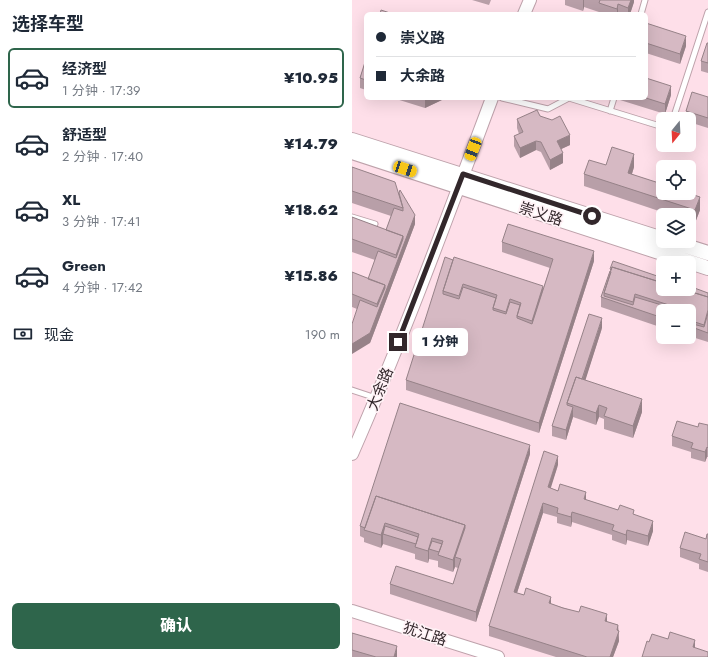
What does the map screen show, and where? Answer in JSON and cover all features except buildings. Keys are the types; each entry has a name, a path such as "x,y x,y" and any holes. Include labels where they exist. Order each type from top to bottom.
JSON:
{"main road":[{"name":"崇义路","path":"352,140 461,181 708,268"},
{"name":"崇义路","path":"352,152 461,181 656,237"},
{"path":"696,248 707,251"}],"street":[{"path":"525,12 530,0"},
{"name":"大余路","path":"352,454 376,398 491,100"},
{"name":"犹江路","path":"352,611 498,657"}],"lane":[{"path":"642,12 645,0"},
{"path":"676,112 708,12"},
{"path":"510,100 548,109 565,100"},
{"path":"575,100 656,125"},
{"path":"610,111 613,100"},
{"path":"352,217 375,224"},
{"path":"352,390 376,398"}],"route":[{"path":"398,342 463,174 592,216"}]}
